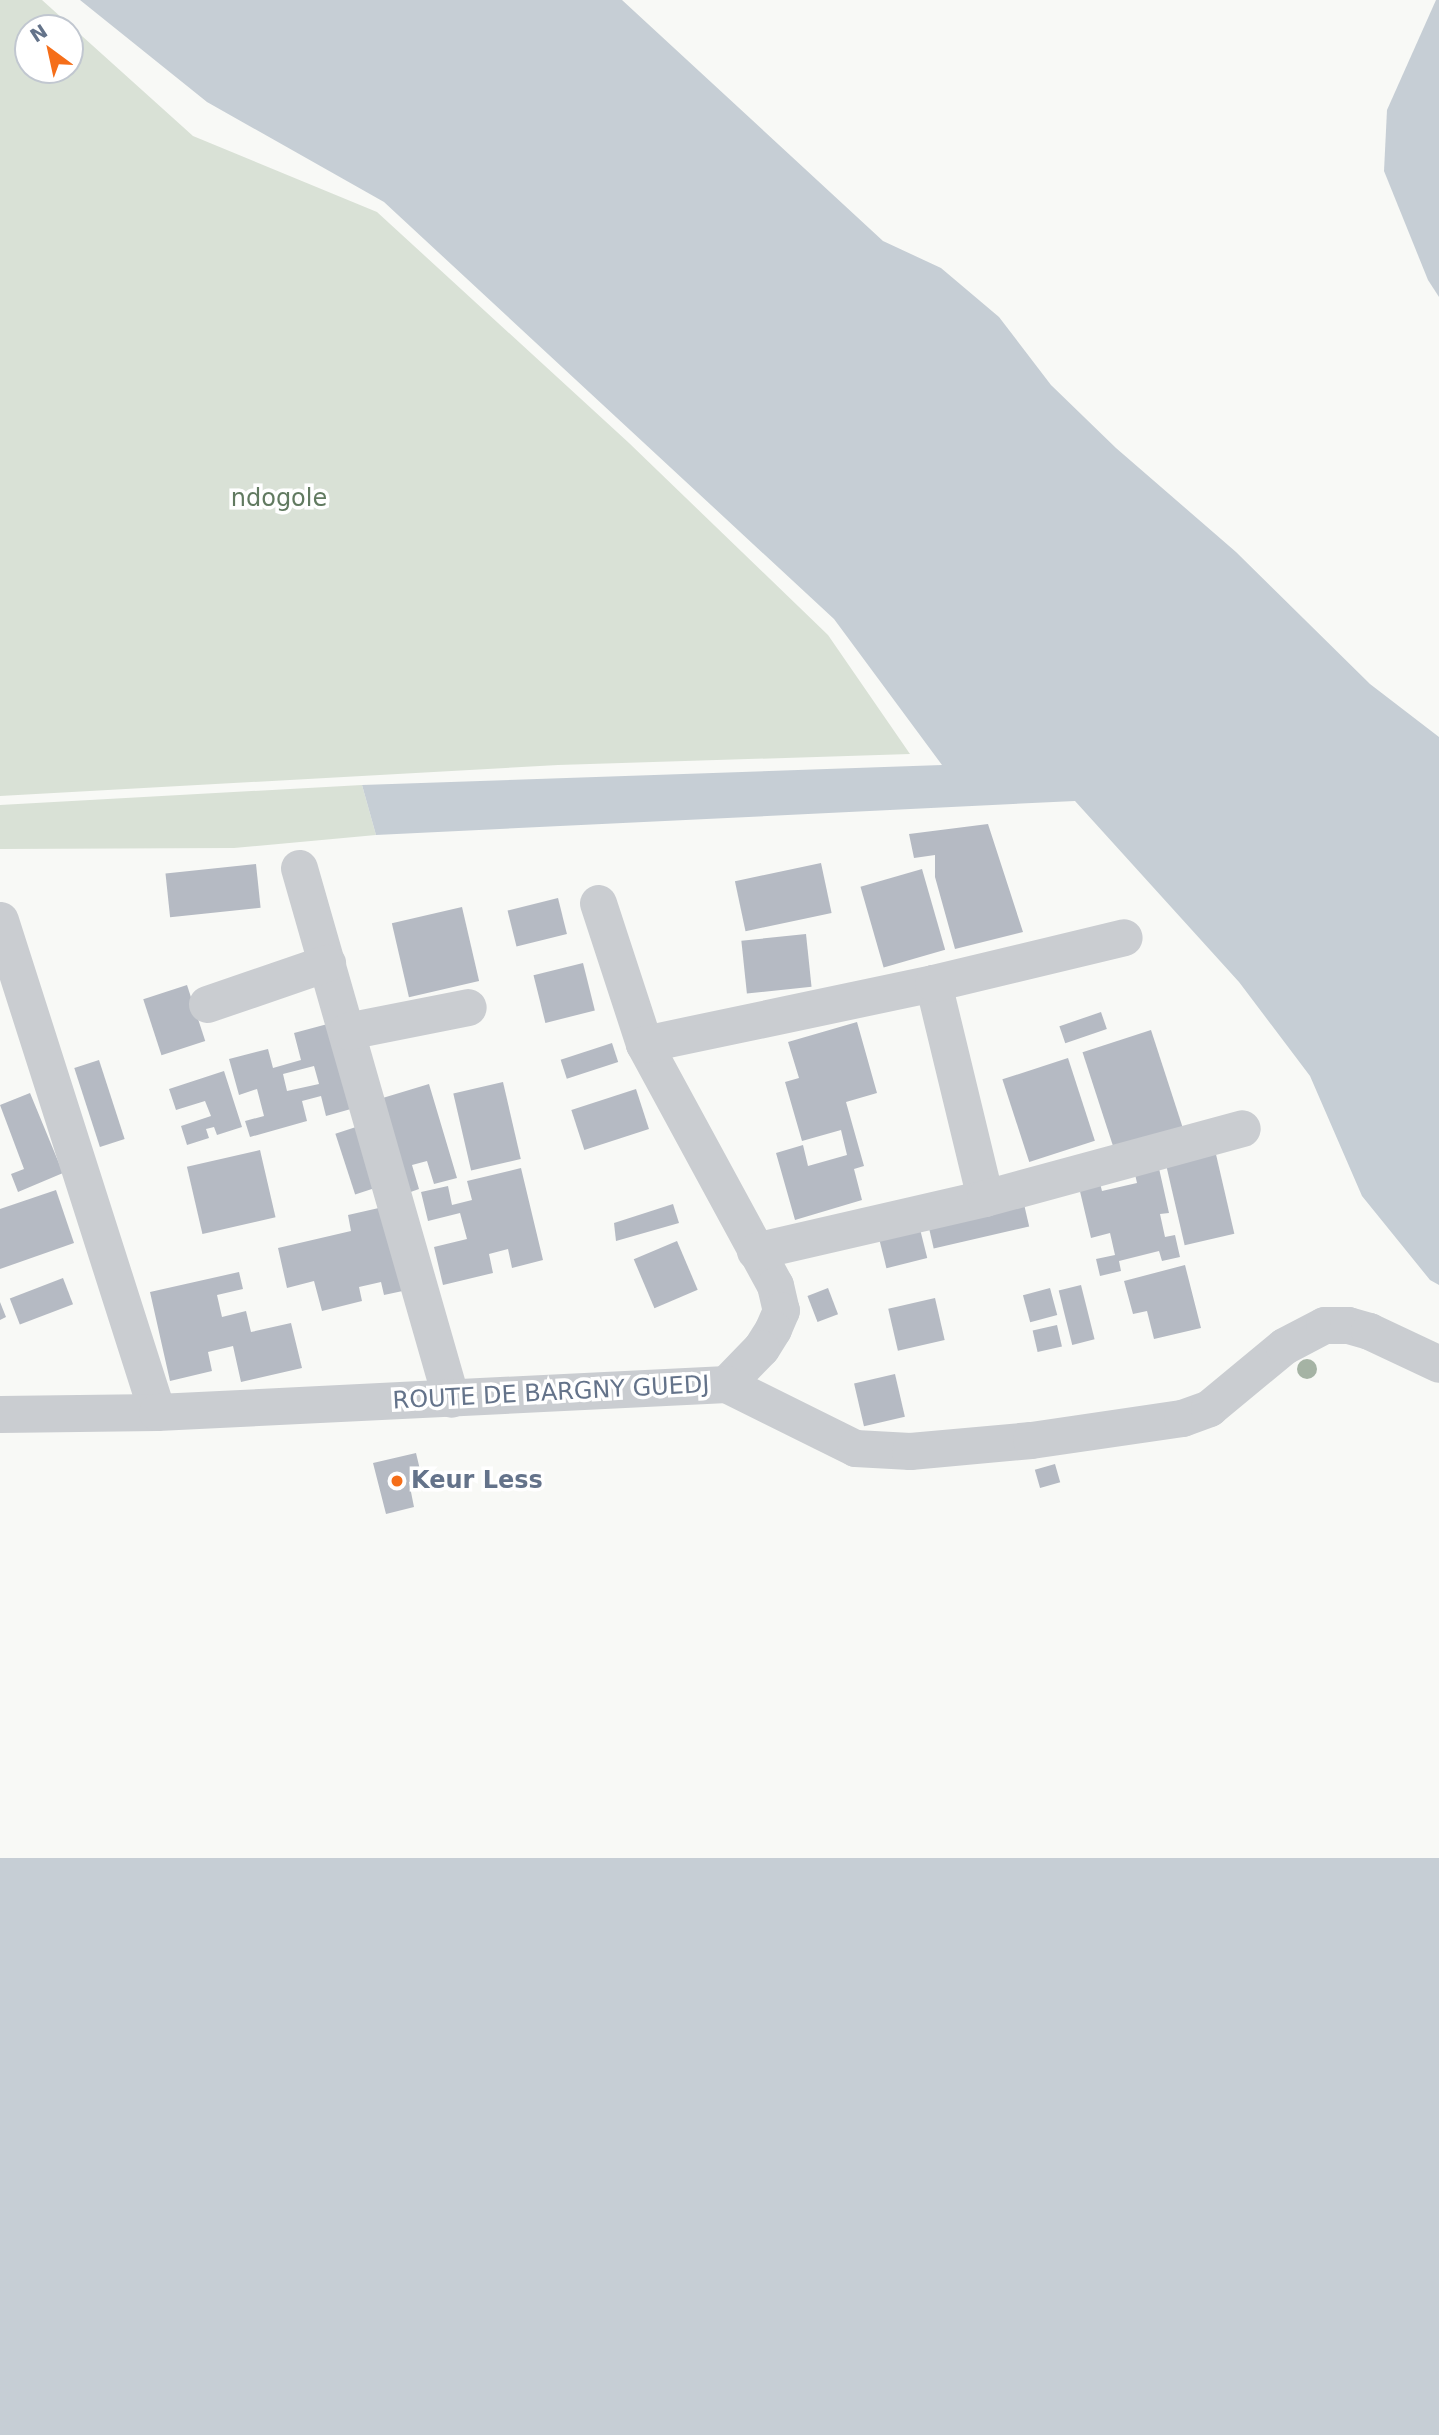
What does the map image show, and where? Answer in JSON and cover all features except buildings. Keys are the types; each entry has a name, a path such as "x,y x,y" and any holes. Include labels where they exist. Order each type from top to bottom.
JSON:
{"street":[{"path":"299,868 451,1399"},
{"path":"598,903 644,1044 775,1285 781,1310 761,1348 726,1384"},
{"path":"0,920 157,1412"},
{"path":"644,1044 933,983 1124,937"},
{"path":"207,1004 327,963"},
{"path":"933,983 985,1198"},
{"path":"347,1031 468,1007"},
{"path":"755,1251 985,1198 1242,1128"},
{"name":"ROUTE DE BARGNY GUEDJ","path":"0,1414 157,1412 726,1384 855,1448 910,1451 1031,1440 1162,1423 1209,1408 1284,1346 1324,1325 1348,1325 1370,1331 1439,1364"}],"green space":[{"name":"ndogole","path":"0,0 42,0 58,14 14,14 14,84 84,84 84,38 193,136 377,212 629,443 828,635 910,754 558,765 0,796"},
{"path":"362,785 376,835 234,848 0,849 0,805"}],"shaded area":[{"path":"80,0 622,0 883,241 941,268 999,317 1051,385 1116,448 1236,552 1370,684 1439,737 1439,1285 1430,1280 1362,1196 1310,1076 1239,982 1075,801 376,835 362,785 942,765 834,619 384,202 207,102"},
{"path":"1436,0 1439,0 1439,297 1428,280 1384,171 1387,110"},
{"path":"0,1858 1439,1858 1439,2435 0,2435"}],"place":[{"name":"Keur Less","path":"397,1481"}]}
